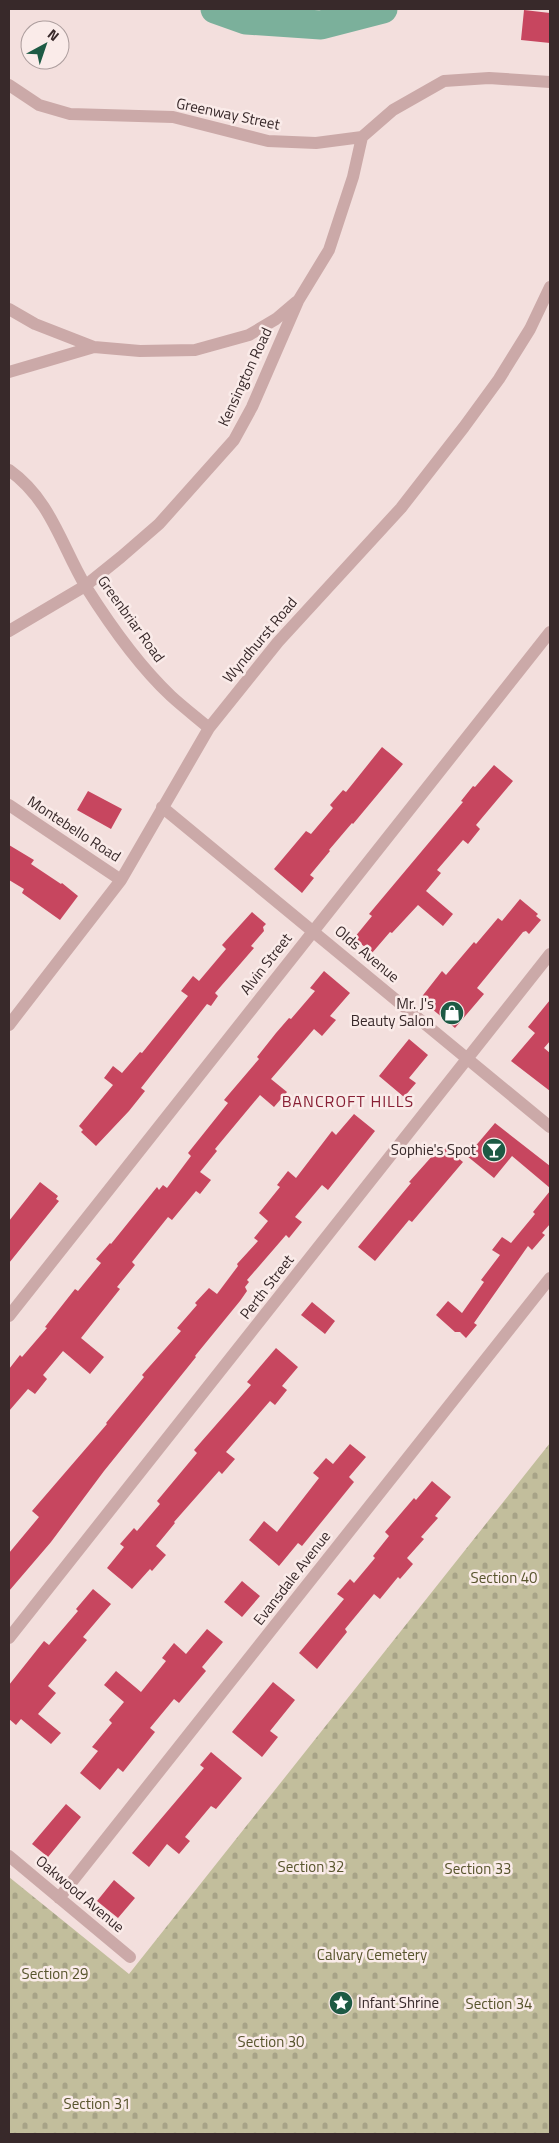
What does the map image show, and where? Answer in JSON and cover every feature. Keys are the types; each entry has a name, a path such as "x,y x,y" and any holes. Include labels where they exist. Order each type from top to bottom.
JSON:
{"street":[{"path":"362,137 393,110 444,80 488,78 550,82"},
{"name":"Greenway Street","path":"9,85 39,105 70,114 173,117 268,141 316,143 362,137"},
{"name":"Kensington Road","path":"9,631 85,586 159,524 234,440 252,407 298,301 329,250 353,177 362,137"},
{"name":"Wyndhurst Road","path":"9,1025 121,880 209,728 278,642 401,508 499,379 530,329 550,287"},
{"path":"9,310 35,324 94,347 140,351 195,350 249,335 276,319 298,301"},
{"path":"9,372 94,347"},
{"name":"Greenbriar Road","path":"9,470 32,490 47,511 85,586 132,652 170,695 209,728"},
{"name":"Alvin Street","path":"9,1316 550,632"},
{"name":"Montebello Road","path":"9,805 121,880"},
{"name":"Olds Avenue","path":"162,807 550,1127"},
{"name":"Perth Street","path":"9,1638 550,954"},
{"name":"Evansdale Avenue","path":"59,1898 550,1278"},
{"name":"Oakwood Avenue","path":"9,1856 130,1957"}],"green space":[{"name":"Calvary Cemetery","path":"550,1443 550,2134 9,2134 9,1877 129,1974"}],"building":[{"path":"524,10 550,13 550,43 521,40"},
{"path":"382,747 403,764 329,850 310,875 314,878 302,893 274,869 306,831 311,834 333,808 330,805 343,790 346,792"},
{"path":"494,765 513,781 476,825 480,829 468,844 463,840 437,870 441,873 426,891 453,914 443,926 418,905 392,933 390,932 372,953 354,938 372,916 369,914 463,802 461,801 473,786 475,787"},
{"path":"88,791 122,809 111,829 77,810"},
{"path":"9,845 34,860 31,864 62,883 78,896 60,920 22,893 24,889 9,880"},
{"path":"520,899 538,914 536,916 541,920 529,934 526,931 523,932 477,988 484,994 455,1028 420,999 442,971 446,975 474,942 476,944 498,918 502,921"},
{"path":"252,912 266,924 263,927 264,931 251,946 254,948 215,993 218,996 211,1006 207,1004 141,1088 145,1091 96,1146 81,1132 83,1130 79,1126 113,1085 104,1078 113,1066 122,1073 140,1052 142,1053 188,996 181,991 193,976 199,981 226,949 222,945"},
{"path":"324,971 350,993 330,1016 336,1020 322,1036 314,1029 271,1079 287,1092 274,1107 260,1095 215,1149 217,1151 200,1172 211,1180 200,1194 196,1191 172,1220 168,1217 132,1262 135,1265 117,1287 120,1289 81,1338 104,1357 90,1374 63,1351 43,1375 47,1379 35,1394 28,1389 9,1411 9,1369 47,1328 45,1327 75,1289 78,1291 101,1263 96,1259 111,1244 157,1187 159,1190 163,1185 167,1188 191,1156 188,1153 228,1103 224,1100 259,1059 257,1057 276,1033 315,991 310,988"},
{"path":"550,1000 550,1041 544,1048 550,1053 550,1091 511,1061 535,1033 528,1027"},
{"path":"409,1039 428,1055 409,1078 416,1083 404,1097 379,1076"},
{"path":"354,1114 375,1131 328,1190 322,1185 295,1217 302,1222 289,1238 286,1235 247,1280 249,1282 245,1287 247,1291 240,1301 104,1471 51,1542 9,1591 9,1553 39,1517 32,1511 107,1424 144,1377 142,1375 181,1331 177,1328 197,1305 195,1303 209,1288 217,1294 238,1266 237,1264 258,1241 254,1238 268,1221 259,1213 280,1187 277,1185 288,1171 296,1178 332,1131 336,1135"},
{"name":"Sophie's Spot","path":"495,1123 550,1166 550,1188 512,1156 494,1178 467,1156"},
{"path":"442,1145 463,1162 412,1222 409,1220 375,1261 358,1247 411,1183 409,1182"},
{"path":"40,1182 58,1196 56,1199 59,1201 9,1263 9,1221"},
{"path":"550,1191 550,1224 542,1233 545,1235 532,1250 528,1246 474,1323 477,1325 466,1338 460,1332 455,1332 436,1315 448,1301 462,1313 484,1282 481,1280 500,1255 492,1250 502,1237 511,1243 535,1214 533,1212"},
{"path":"312,1302 335,1321 325,1334 301,1315"},
{"path":"276,1348 298,1367 282,1386 287,1390 275,1405 270,1401 226,1452 235,1459 222,1474 219,1471 174,1522 156,1546 166,1555 132,1589 107,1568 124,1547 120,1544 134,1528 137,1531 160,1504 157,1501 197,1453 194,1450 251,1385 247,1382"},
{"path":"350,1444 366,1457 349,1477 354,1482 302,1546 298,1543 279,1566 249,1540 264,1521 277,1532 319,1478 313,1473 326,1458 333,1464"},
{"path":"432,1481 451,1497 435,1516 438,1518 421,1537 424,1539 407,1558 413,1564 400,1579 398,1577 380,1599 374,1594 345,1629 347,1632 317,1669 299,1653 344,1599 337,1594 350,1579 354,1583 375,1558 373,1556 389,1536 385,1532 414,1498 416,1500"},
{"path":"242,1581 260,1596 242,1617 224,1602"},
{"path":"93,1589 111,1604 83,1637 87,1640 48,1686 56,1693 38,1714 61,1733 51,1744 21,1719 16,1725 9,1719 9,1685 44,1641 49,1645 78,1611 76,1609"},
{"path":"207,1629 223,1642 202,1667 206,1671 179,1703 174,1699 150,1728 155,1732 123,1772 118,1768 100,1790 80,1773 98,1751 92,1747 112,1723 109,1720 124,1702 104,1685 116,1671 141,1692 166,1661 162,1658 174,1643 186,1654"},
{"path":"273,1682 295,1700 270,1731 278,1737 262,1757 232,1732"},
{"path":"211,1752 242,1778 216,1809 211,1806 185,1837 190,1841 179,1854 167,1844 149,1867 132,1853 204,1768 200,1765"},
{"path":"66,1804 81,1817 48,1857 32,1844"},
{"path":"114,1880 135,1898 118,1918 97,1901"}],"waterway":[{"path":"215,9 246,20 321,25 383,9"}],"place":[{"name":"Mr. J's Beauty Salon","path":"452,1013"},
{"name":"Sophie's Spot","path":"494,1150"},
{"name":"Infant Shrine","path":"341,2003"}],"district":[{"name":"BANCROFT HILLS","path":"348,1101"}],"park label":[{"name":"Section 40","path":"504,1578"},
{"name":"Section 32","path":"311,1867"},
{"name":"Section 33","path":"478,1869"},
{"name":"Section 29","path":"55,1974"},
{"name":"Section 34","path":"499,2004"},
{"name":"Section 30","path":"271,2042"},
{"name":"Section 31","path":"97,2104"}]}
